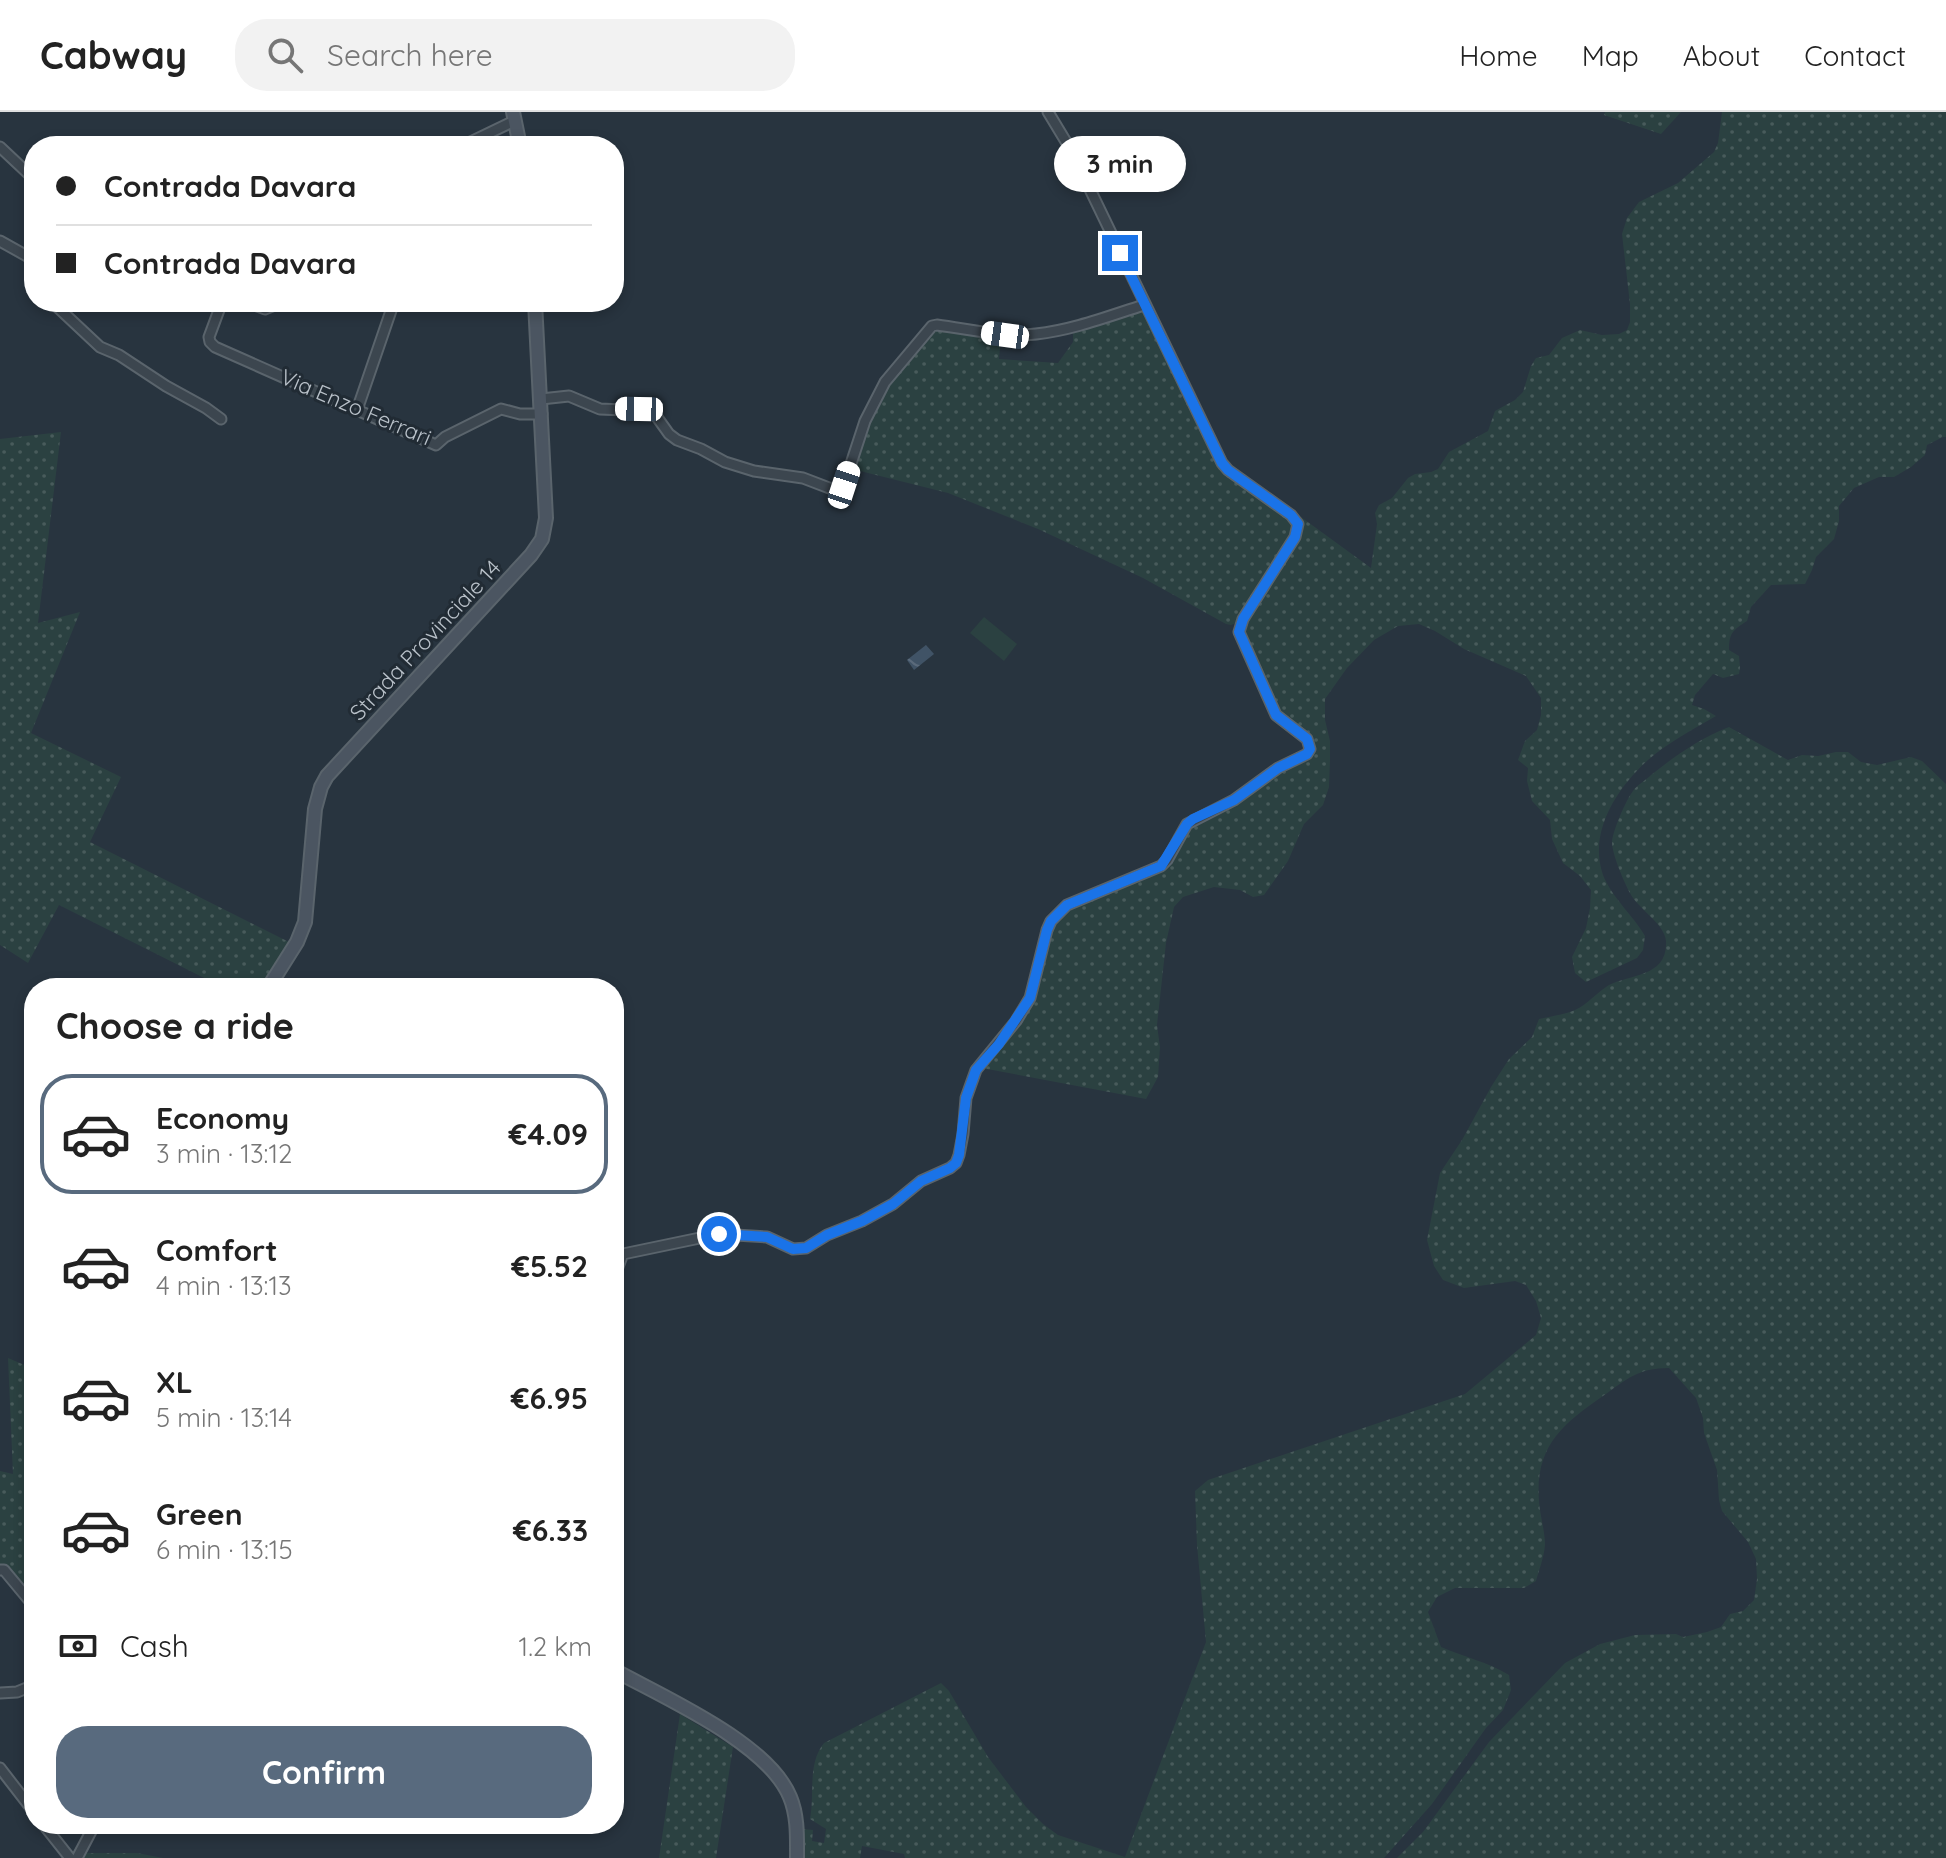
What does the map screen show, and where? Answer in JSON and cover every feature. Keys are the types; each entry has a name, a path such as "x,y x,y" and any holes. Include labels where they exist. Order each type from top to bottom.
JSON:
{"main road":[{"name":"Strada Provinciale 14","path":"274,978 297,942 305,922 315,809 327,776 526,561 542,539 546,518 536,312"},
{"path":"624,1676 726,1732 774,1771 795,1812 797,1858"}],"street":[{"path":"624,1254 719,1234 767,1237 793,1249 806,1248 893,1204 921,1181 950,1168 959,1155 966,1098 976,1070 999,1044 1030,998 1051,921 1067,905 1161,866 1182,830 1193,819 1234,800 1269,773 1307,754 1310,749 1307,739 1276,715 1239,632 1243,619 1295,537 1298,524 1291,515 1222,463 1071,150 1048,112"},
{"path":"480,136 514,117"},
{"path":"0,147 24,170"},
{"path":"0,241 24,254"},
{"path":"541,399 569,396 600,409 648,411 654,413 677,440 725,462 754,471 803,478 837,491 844,485 865,421 885,382 932,326 1005,335 1035,335 1069,329 1144,305"},
{"path":"63,312 100,347 119,355 221,419"},
{"name":"Via Enzo Ferrari","path":"218,312 209,337 215,347 436,445 445,437 501,409 520,414 542,414"},
{"path":"357,410 391,312"},
{"path":"0,1570 4,1570 24,1594"},
{"path":"0,1693 24,1689"},
{"path":"0,1768 24,1799"},
{"path":"51,1834 70,1858"},
{"path":"77,1858 90,1834"}],"green space":[{"path":"1605,112 1681,112 1661,134 1604,115"},
{"path":"1722,112 1946,112 1946,437 1927,445 1925,455 1894,477 1879,477 1854,488 1839,506 1834,539 1816,557 1805,584 1771,585 1751,607 1747,621 1733,632 1729,650 1739,656 1739,674 1723,678 1713,674 1695,695 1692,705 1716,716 1655,754 1616,797 1602,827 1599,859 1607,883 1645,936 1643,950 1637,958 1586,982 1575,973 1572,957 1586,928 1591,890 1580,876 1563,863 1552,839 1550,820 1532,801 1527,781 1528,768 1518,760 1525,741 1537,730 1541,715 1541,698 1526,676 1464,649 1419,624 1398,626 1374,640 1347,668 1325,699 1325,720 1330,741 1329,787 1323,805 1304,824 1288,861 1264,895 1253,897 1240,890 1214,887 1183,897 1174,907 1166,943 1157,1025 1160,1047 1158,1077 1146,1099 982,1068 1018,1022 1050,933 1055,922 1070,907 1157,873 1164,868 1188,826 1279,770 1303,761 1313,750 1278,714 1242,634 1245,620 1303,529 1301,517 1371,568 1377,524 1375,513 1379,505 1392,498 1408,478 1438,469 1449,452 1488,431 1495,411 1523,392 1536,358 1549,355 1562,338 1580,330 1602,335 1627,330 1630,304 1622,234 1627,218 1639,202 1678,183 1714,152"},
{"path":"1143,310 1219,464 1294,522 1293,535 1236,623 1226,624 1143,578 1038,529 948,493 852,469 862,435 886,386 933,329 1001,337 999,359 1058,363 1073,342 1073,332"},
{"path":"61,432 38,623 80,612 31,733 121,777 90,842 289,942 267,978 204,978 59,905 28,963 0,945 0,439"},
{"path":"984,617 1017,644 1004,661 970,633"},
{"path":"1729,727 1788,760 1802,755 1848,752 1861,762 1877,765 1911,757 1922,761 1946,784 1946,1858 1397,1858 1423,1832 1489,1742 1565,1663 1600,1644 1635,1635 1676,1634 1683,1637 1707,1632 1721,1627 1730,1614 1743,1611 1754,1600 1756,1559 1748,1542 1722,1511 1717,1470 1696,1398 1669,1368 1641,1372 1626,1380 1575,1417 1554,1439 1541,1466 1540,1507 1545,1545 1536,1581 1524,1588 1455,1588 1437,1597 1428,1612 1441,1647 1509,1675 1511,1690 1503,1710 1486,1728 1432,1804 1384,1858 905,1858 904,1854 862,1846 860,1858 803,1858 803,1829 813,1830 812,1841 824,1843 826,1829 810,1819 813,1770 824,1743 941,1683 949,1691 988,1757 1043,1824 1058,1835 1125,1857 1206,1642 1195,1491 1208,1480 1465,1394 1536,1335 1541,1318 1536,1301 1526,1285 1515,1281 1464,1288 1443,1280 1434,1266 1427,1240 1440,1173 1509,1059 1532,1037 1539,1019 1575,1010 1609,985 1646,972 1661,962 1665,953 1664,935 1628,888 1613,847 1615,830 1627,801 1637,787 1688,748"},
{"path":"8,1358 24,1365 24,1590 0,1567 0,1471 13,1474"},
{"path":"680,1714 733,1747 716,1858 659,1858"},
{"path":"87,1853 137,1853 163,1858 81,1858"}],"water":[{"path":"926,645 934,654 914,670 907,660"}],"route":[{"path":"719,1234 767,1237 799,1250 862,1221 893,1204 921,1181 950,1168 959,1155 969,1087 980,1064 999,1044 1030,998 1051,921 1067,905 1161,866 1182,830 1193,819 1234,800 1259,779 1302,757 1310,749 1307,739 1276,715 1239,632 1243,619 1295,537 1298,524 1296,519 1222,463 1120,253"}]}
